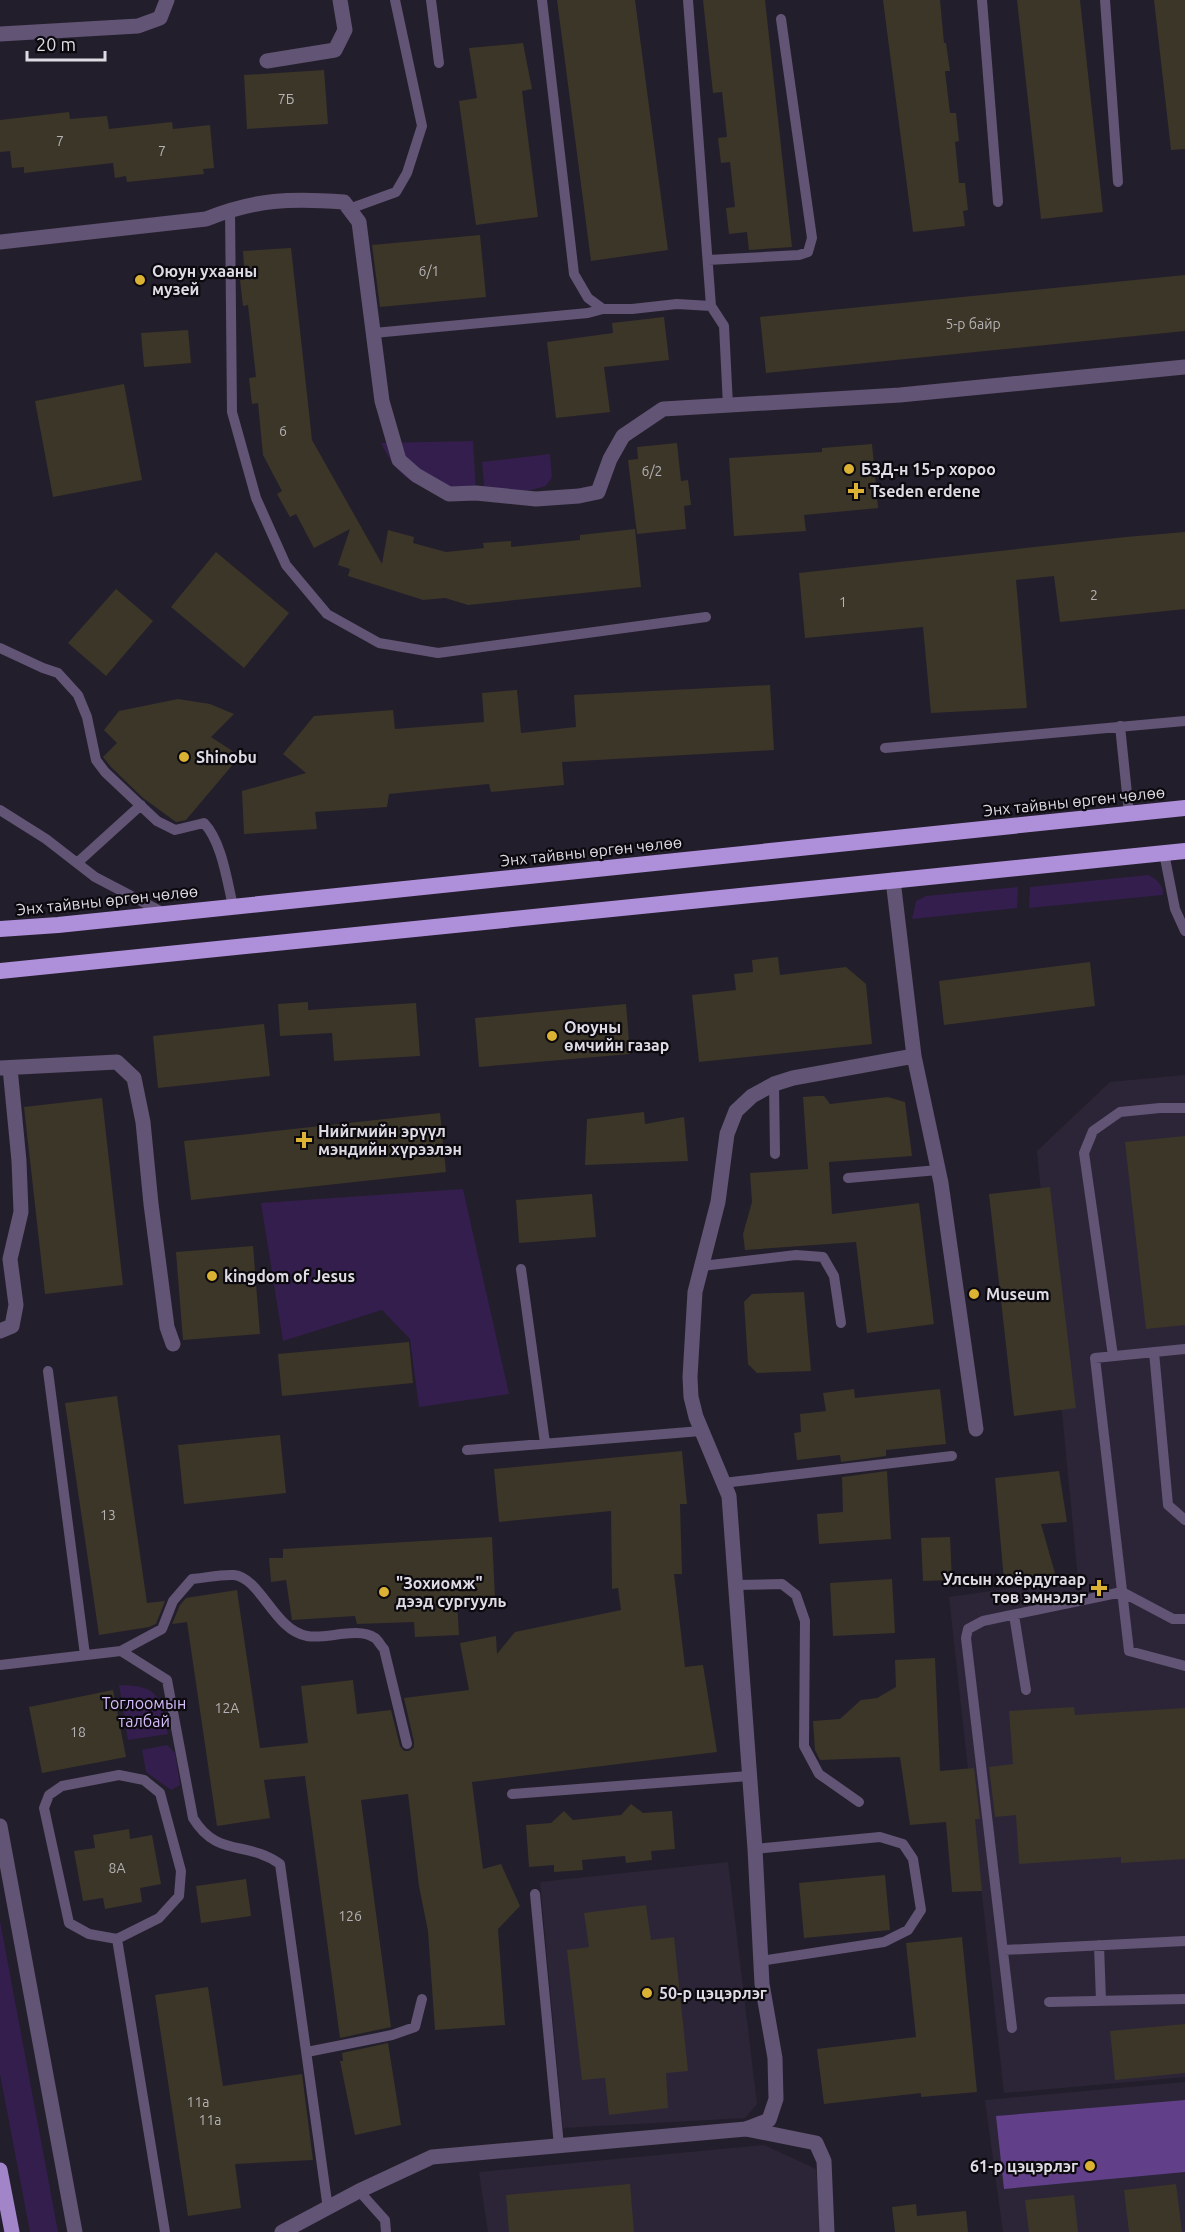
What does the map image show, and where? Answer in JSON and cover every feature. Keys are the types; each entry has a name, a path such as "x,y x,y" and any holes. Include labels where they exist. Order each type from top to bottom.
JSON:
{"highway":[{"name":"Энх тайвны өргөн чөлөө","path":"0,929 58,925 1185,808"},
{"path":"0,971 1185,851"},
{"path":"0,917 58,925"}],"main road":[{"path":"0,2170 12,2232"}],"street":[{"path":"0,34 138,26 160,18 167,0"},
{"path":"267,62 334,50 345,30 340,0"},
{"path":"0,242 206,219 230,209 264,201 299,199 344,202 360,222 382,401 399,460 416,475 449,494 476,493 536,499 579,496 598,492 610,459 623,436 663,409 900,395 1185,367"},
{"path":"893,880 914,1056 938,1170 976,1429"},
{"path":"282,2232 359,2191 432,2157 746,2129 769,2120 776,2099 775,2058 760,1961 755,1849 729,1496 701,1431 691,1397 695,1292 718,1202 722,1162 730,1126 736,1111 752,1096 774,1084 793,1078 914,1056"},
{"path":"0,1331 12,1326 16,1305 10,1259 21,1212 19,1161 5,1068 117,1062 134,1078 143,1122 167,1327 173,1344"},
{"path":"0,1826 75,2232"},
{"path":"746,2129 816,2143 824,2161 827,2232"}],"lane":[{"path":"349,209 396,192 407,173 422,126 395,0"},
{"path":"432,0 439,63"},
{"path":"542,0 574,274 588,298 603,309"},
{"path":"688,0 711,306 724,326 728,406"},
{"path":"982,0 998,202"},
{"path":"1105,0 1118,182"},
{"path":"708,260 799,255 808,252 812,238 781,19"},
{"path":"230,209 232,412 256,498 286,565 327,614 379,643 438,653 706,617"},
{"path":"374,333 588,313 603,309 632,309 677,304 711,306"},
{"path":"0,648 58,673 78,695 87,717 96,760 105,772 157,821 175,830 204,823 210,830 224,868 233,906"},
{"path":"885,748 1185,721"},
{"path":"1120,726 1129,813"},
{"path":"76,863 141,805"},
{"path":"0,810 46,839 95,877 165,913"},
{"path":"1164,853 1175,909 1185,931"},
{"path":"774,1084 775,1154"},
{"path":"1113,1356 1084,1153 1093,1131 1120,1112 1185,1108"},
{"path":"848,1178 938,1170"},
{"path":"702,1266 796,1255 823,1257 834,1276 841,1323"},
{"path":"521,1269 545,1443"},
{"path":"1185,1349 1095,1358 1129,1651 1185,1666"},
{"path":"1154,1352 1168,1505 1185,1520"},
{"path":"48,1371 85,1654"},
{"path":"467,1450 701,1431"},
{"path":"723,1483 952,1455"},
{"path":"0,1665 121,1651 162,1629 173,1601 192,1580 236,1575 252,1584 271,1610 291,1630 307,1636 354,1633 375,1638 384,1649 406,1744"},
{"path":"735,1585 782,1584 796,1595 805,1621 804,1746 819,1774 859,1802"},
{"path":"1012,2028 966,1638 968,1629 1014,1615 1122,1592 1173,1619 1185,1619"},
{"path":"1014,1615 1026,1690"},
{"path":"121,1651 167,1680 193,1818 201,1832 214,1841 231,1847 267,1854 280,1864 328,2209"},
{"path":"119,1775 144,1780 160,1793 181,1871 179,1896 159,1918 117,1939 89,1934 69,1923 44,1808 50,1795 62,1786 119,1775"},
{"path":"512,1794 749,1776"},
{"path":"755,1849 880,1837 903,1844 913,1859 921,1910 908,1930 884,1942 760,1961"},
{"path":"535,1894 560,2146"},
{"path":"117,1939 165,2232"},
{"path":"1004,1950 1185,1941"},
{"path":"1099,1946 1101,2001"},
{"path":"307,2052 392,2035 415,2027 422,1999"},
{"path":"1049,2002 1185,1999"},
{"path":"359,2191 385,2220 386,2232"}],"shaded area":[{"name":"Улсын хоёрдугаар төв эмнэлэг","path":"1185,1075 1185,2077 1004,2093 949,1597 1078,1579 1037,1151 1110,1082"},
{"name":"50-р цэцэрлэг","path":"728,1862 757,2104 745,2118 563,2128 540,1882"},
{"name":"61-р цэцэрлэг","path":"1185,2082 1185,2232 1003,2232 985,2100"},
{"path":"1185,2100 1185,2172 1004,2189 996,2116"},
{"path":"764,2145 816,2169 823,2232 488,2232 479,2172"}],"green space":[{"path":"473,441 476,493 419,485 399,471 381,443"},
{"path":"550,454 552,477 546,486 485,495 482,462"},
{"path":"1148,875 1159,883 1163,895 1029,908 1030,887"},
{"path":"1018,887 1017,908 912,919 916,901 926,896"},
{"path":"463,1189 509,1394 419,1407 410,1339 382,1310 283,1341 261,1203"},
{"name":"Тоглоомын талбай","path":"119,1685 143,1688 157,1696 168,1734 128,1740"},
{"name":"Тоглоомын талбай","path":"167,1745 175,1753 180,1785 171,1790 146,1772 142,1750"},
{"path":"0,1921 58,2232 30,2232 0,2074"}],"building":[{"path":"557,0 635,0 668,250 591,261"},
{"path":"703,0 765,0 792,247 749,250 747,232 729,234 726,208 735,207 730,162 721,163 718,138 727,137 722,92 713,93"},
{"path":"883,0 940,0 944,43 946,43 950,71 945,71 950,113 956,113 959,141 955,142 959,183 965,183 968,210 963,211 965,226 913,232"},
{"path":"1017,0 1080,0 1103,212 1041,219"},
{"path":"1154,0 1185,0 1185,149 1171,150"},
{"path":"523,43 532,89 522,91 538,217 476,225 459,101 477,98 469,48"},
{"path":"324,70 328,124 247,129 244,75"},
{"path":"69,112 70,119 107,116 109,129 172,122 173,129 210,125 214,168 203,169 204,174 127,182 126,176 115,178 113,163 24,173 24,167 12,168 10,151 0,152 0,120"},
{"path":"480,235 486,297 380,307 372,245"},
{"path":"291,248 312,440 382,564 388,530 414,537 413,543 446,552 484,548 483,543 511,541 511,547 580,540 580,535 635,529 641,587 468,605 445,598 423,600 348,576 350,569 338,565 350,529 314,548 296,514 290,517 277,494 282,491 263,455 258,403 252,404 249,378 256,377 248,305 243,306 240,280 245,280 243,251"},
{"path":"1185,275 1185,331 766,373 760,317"},
{"path":"664,317 669,360 604,367 610,412 556,418 547,342 613,333 612,323"},
{"path":"188,330 191,363 144,367 141,333"},
{"path":"124,384 142,480 53,497 35,401"},
{"path":"677,443 681,481 688,480 691,505 684,506 686,529 637,534 628,460 638,459 637,447"},
{"path":"872,444 878,508 804,515 806,531 734,536 729,458 822,452 822,448"},
{"path":"1185,532 1185,609 1060,622 1054,576 1016,580 1027,708 931,713 923,627 805,638 799,573"},
{"path":"216,552 289,613 244,668 171,607"},
{"path":"116,589 153,621 106,676 68,643"},
{"path":"770,685 774,750 562,762 564,785 491,792 489,784 389,794 387,807 315,812 317,829 244,834 242,791 306,773 283,754 314,716 393,710 395,729 484,722 482,693 517,690 521,733 576,727 574,695"},
{"path":"178,699 210,704 234,714 211,737 240,756 186,820 176,822 143,798 103,757 117,743 104,730 119,711"},
{"path":"778,957 780,975 846,967 866,984 872,1044 699,1062 692,995 736,990 734,974 753,972 752,960"},
{"path":"1090,962 1095,1006 944,1025 939,981"},
{"path":"308,1002 308,1010 416,1003 420,1056 334,1061 332,1033 280,1036 278,1004"},
{"name":"Оюуны өмчийн газар","path":"626,1004 630,1054 479,1067 475,1018"},
{"path":"264,1024 270,1076 158,1088 153,1036"},
{"path":"824,1096 830,1104 888,1097 905,1102 912,1156 829,1162 832,1214 919,1203 934,1324 867,1333 856,1242 745,1250 743,1234 752,1202 750,1173 808,1169 803,1097"},
{"path":"102,1098 123,1285 45,1294 24,1107"},
{"path":"644,1112 645,1124 684,1117 688,1161 585,1165 587,1119"},
{"path":"440,1113 446,1172 191,1200 184,1141"},
{"path":"1185,1136 1185,1325 1146,1329 1125,1142"},
{"path":"1050,1187 1076,1408 1014,1416 989,1194"},
{"path":"592,1194 596,1237 519,1243 516,1200"},
{"path":"253,1246 260,1334 183,1340 176,1252"},
{"path":"804,1292 811,1371 757,1373 748,1364 744,1302 752,1294"},
{"path":"409,1342 413,1383 282,1396 278,1354"},
{"path":"854,1389 855,1398 940,1389 946,1444 886,1450 886,1456 841,1462 840,1455 797,1460 794,1433 801,1432 800,1414 826,1411 823,1393"},
{"path":"117,1396 147,1603 165,1601 156,1624 99,1635 65,1403"},
{"path":"280,1435 286,1493 184,1504 178,1445"},
{"path":"682,1451 687,1504 680,1504 682,1574 674,1574 685,1667 703,1665 717,1752 472,1782 483,1869 501,1864 520,1906 498,1929 505,2025 435,2030 428,1931 419,1886 408,1794 361,1800 391,2027 340,2038 305,1776 264,1780 270,1818 217,1826 187,1622 172,1624 180,1605 186,1598 237,1590 260,1748 308,1743 301,1686 353,1680 357,1714 391,1710 400,1746 404,1751 409,1751 414,1747 414,1742 404,1698 469,1690 460,1643 496,1636 497,1654 515,1632 621,1610 618,1588 612,1589 611,1511 499,1522 494,1469"},
{"path":"887,1471 891,1539 819,1544 817,1514 843,1512 842,1477"},
{"path":"1059,1471 1067,1522 1041,1524 1056,1577 1004,1581 995,1478"},
{"name":"\"Зохиомж\" дээд сургууль","path":"492,1537 495,1598 457,1601 459,1635 415,1637 414,1622 357,1624 355,1616 292,1620 286,1580 271,1582 269,1558 283,1558 283,1549"},
{"path":"950,1537 952,1580 923,1581 921,1538"},
{"path":"892,1579 895,1633 833,1636 830,1583"},
{"path":"935,1658 940,1771 974,1768 980,1819 975,1819 982,1891 952,1892 946,1822 910,1825 900,1757 820,1760 815,1750 813,1721 840,1719 861,1700 877,1698 896,1687 895,1660"},
{"path":"113,1690 126,1757 42,1773 29,1707"},
{"path":"1074,1707 1075,1715 1185,1708 1185,1859 1121,1863 1121,1857 1019,1864 1016,1815 995,1817 989,1767 1013,1764 1009,1711"},
{"path":"631,1804 643,1813 672,1811 675,1849 651,1851 652,1860 626,1863 625,1856 582,1860 583,1870 554,1872 554,1865 529,1867 526,1825 551,1823 564,1811 573,1820 621,1815"},
{"path":"129,1829 130,1839 152,1835 161,1884 140,1888 142,1902 105,1909 103,1898 83,1901 74,1851 95,1848 93,1835"},
{"path":"885,1875 890,1930 804,1938 799,1883"},
{"path":"246,1879 251,1916 201,1923 196,1886"},
{"path":"646,1905 651,1940 674,1937 688,2071 666,2073 668,2108 609,2115 605,2078 582,2080 567,1950 589,1947 584,1913"},
{"path":"962,1937 977,2092 921,2097 921,2093 824,2104 817,2049 916,2037 906,1943"},
{"path":"208,1987 223,2086 302,2074 313,2160 235,2164 241,2208 188,2216 155,1995"},
{"path":"1185,2024 1185,2073 1115,2080 1110,2031"},
{"path":"388,2043 401,2125 355,2135 340,2061 343,2061 342,2053"},
{"path":"630,2184 634,2232 509,2232 506,2195"},
{"path":"1176,2184 1182,2232 1129,2232 1124,2190"},
{"path":"1074,2195 1078,2232 1029,2232 1025,2200"},
{"path":"916,2204 917,2216 966,2211 968,2232 895,2232 892,2207"}],"place":[{"name":"Оюун ухааны музей","path":"140,280"},
{"name":"БЗД-н 15-р хороо","path":"849,469"},
{"name":"Tseden erdene","path":"856,491"},
{"name":"Shinobu","path":"184,757"},
{"name":"Оюуны өмчийн газар","path":"552,1036"},
{"name":"Нийгмийн эрүүл мэндийн хүрээлэн","path":"304,1140"},
{"name":"kingdom of Jesus","path":"212,1276"},
{"name":"Museum","path":"974,1294"},
{"name":"Улсын хоёрдугаар төв эмнэлэг","path":"1099,1588"},
{"name":"\"Зохиомж\" дээд сургууль","path":"384,1592"},
{"name":"50-р цэцэрлэг","path":"647,1993"},
{"name":"61-р цэцэрлэг","path":"1090,2166"}]}
